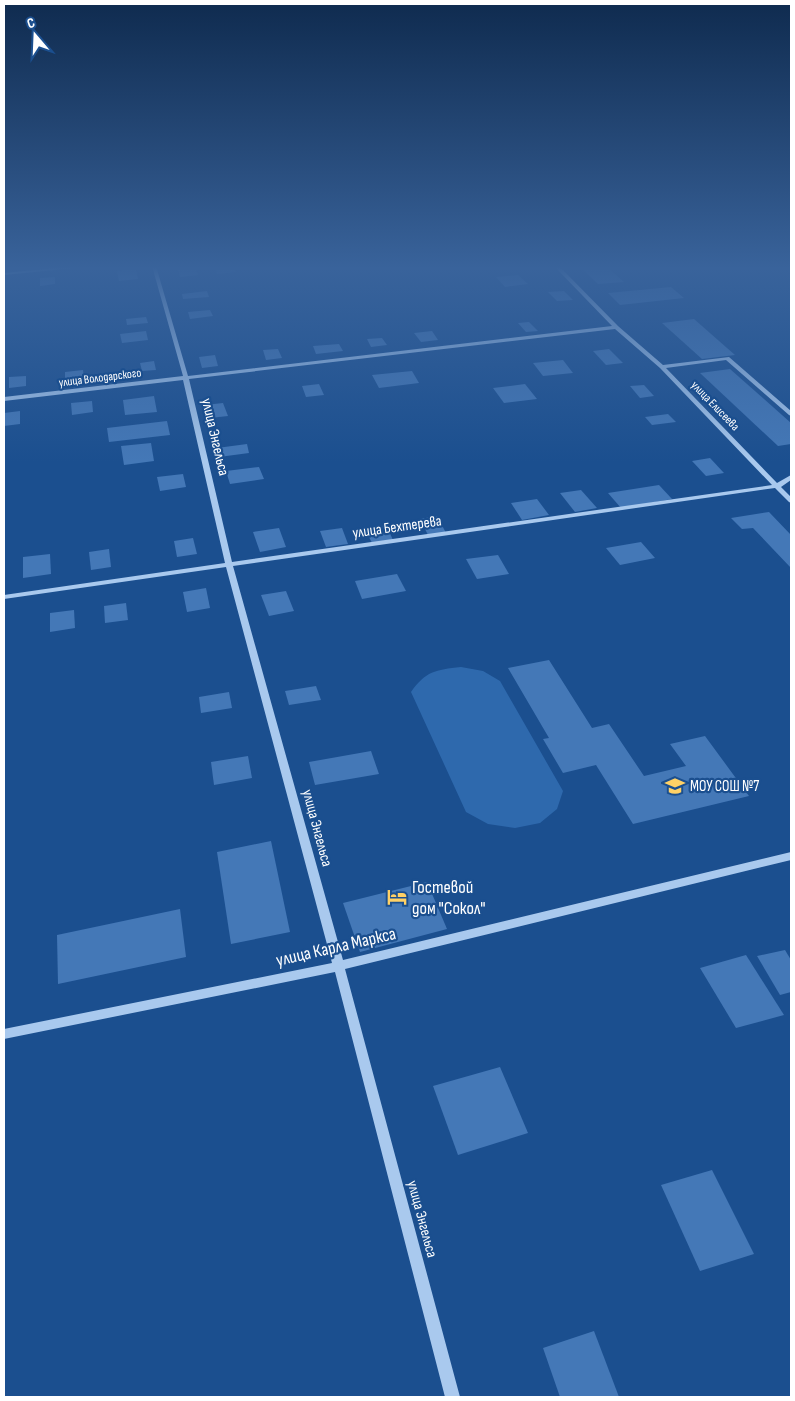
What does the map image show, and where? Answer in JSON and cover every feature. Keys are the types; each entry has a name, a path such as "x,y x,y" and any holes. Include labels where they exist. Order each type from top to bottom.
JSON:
{"street":[{"name":"улица Энгельса","path":"173,331 186,378 229,565 339,966 453,1397"},
{"name":"улица Володарского","path":"4,399 579,331"},
{"name":"улица Елисеева","path":"621,331 662,367 791,501"},
{"path":"662,367 727,358 791,414"},
{"name":"улица Бехтерева","path":"4,597 777,486 791,477"},
{"name":"улица Карла Маркса","path":"4,1034 339,966 791,856"}],"shaded area":[{"path":"461,667 483,671 500,681 563,791 557,809 540,823 515,828 488,824 466,812 411,692 421,680 432,673"}],"building":[{"path":"146,331 148,340 122,343 120,334"},
{"path":"432,331 438,340 421,342 414,333"},
{"path":"671,331 708,331 735,355 702,359"},
{"path":"382,338 387,345 371,347 367,339"},
{"path":"339,344 343,351 316,354 313,346"},
{"path":"278,349 282,358 266,360 263,350"},
{"path":"609,349 623,363 606,365 593,351"},
{"path":"215,355 218,366 202,368 199,357"},
{"path":"563,360 573,373 543,376 533,363"},
{"path":"154,361 156,370 142,371 140,363"},
{"path":"730,369 791,423 791,444 778,446 700,373"},
{"path":"83,370 84,380 65,382 65,372"},
{"path":"412,371 419,383 379,388 372,375"},
{"path":"26,376 26,386 9,388 9,377"},
{"path":"319,384 324,395 306,397 302,386"},
{"path":"525,384 537,399 504,403 493,388"},
{"path":"644,385 654,396 640,398 630,386"},
{"path":"154,396 157,412 125,415 123,400"},
{"path":"92,401 93,412 72,415 71,403"},
{"path":"223,403 228,416 210,418 205,405"},
{"path":"20,411 20,424 4,426 4,413"},
{"path":"668,414 676,422 652,425 645,417"},
{"path":"167,421 170,435 109,442 107,428"},
{"path":"151,443 154,461 124,465 121,446"},
{"path":"247,444 249,453 219,457 217,448"},
{"path":"710,458 724,473 706,476 692,461"},
{"path":"259,467 264,479 230,484 226,471"},
{"path":"183,474 186,487 160,491 157,477"},
{"path":"659,485 672,499 621,508 608,493"},
{"path":"581,490 597,508 575,512 560,493"},
{"path":"537,499 549,515 522,520 511,503"},
{"path":"769,512 791,535 791,568 753,528 742,529 731,518"},
{"path":"437,516 446,533 428,535 420,519"},
{"path":"386,525 393,540 372,543 365,529"},
{"path":"279,528 286,547 260,552 253,532"},
{"path":"342,528 348,544 326,547 320,531"},
{"path":"193,538 197,554 177,557 174,541"},
{"path":"641,542 655,558 620,565 606,548"},
{"path":"109,549 111,567 91,570 89,552"},
{"path":"50,554 51,574 23,578 23,557"},
{"path":"498,555 509,574 477,579 466,559"},
{"path":"397,574 406,591 362,599 355,581"},
{"path":"206,588 210,608 187,612 183,592"},
{"path":"286,591 294,611 269,616 261,595"},
{"path":"126,603 128,620 105,623 104,606"},
{"path":"74,610 75,628 50,632 50,613"},
{"path":"549,660 592,728 609,724 644,776 686,766 670,744 705,736 749,796 633,824 596,765 563,773 543,739 549,738 508,668"},
{"path":"316,686 321,700 289,705 285,691"},
{"path":"229,692 232,708 201,713 199,697"},
{"path":"371,751 379,774 315,785 309,762"},
{"path":"248,756 252,778 214,785 211,762"},
{"path":"271,841 290,932 231,944 217,852"},
{"path":"427,882 447,929 360,952 343,903"},
{"path":"180,909 186,957 58,984 57,935"},
{"path":"785,950 791,960 791,992 780,995 757,956"},
{"path":"746,955 784,1015 736,1028 700,968"},
{"path":"500,1067 528,1133 458,1155 433,1086"},
{"path":"712,1170 754,1254 700,1271 661,1185"},
{"path":"594,1331 619,1397 560,1397 543,1348"}],"place":[{"name":"МОУ СОШ №7","path":"675,786"},
{"name":"Гостевой дом \"Сокол\"","path":"397,897"}]}
